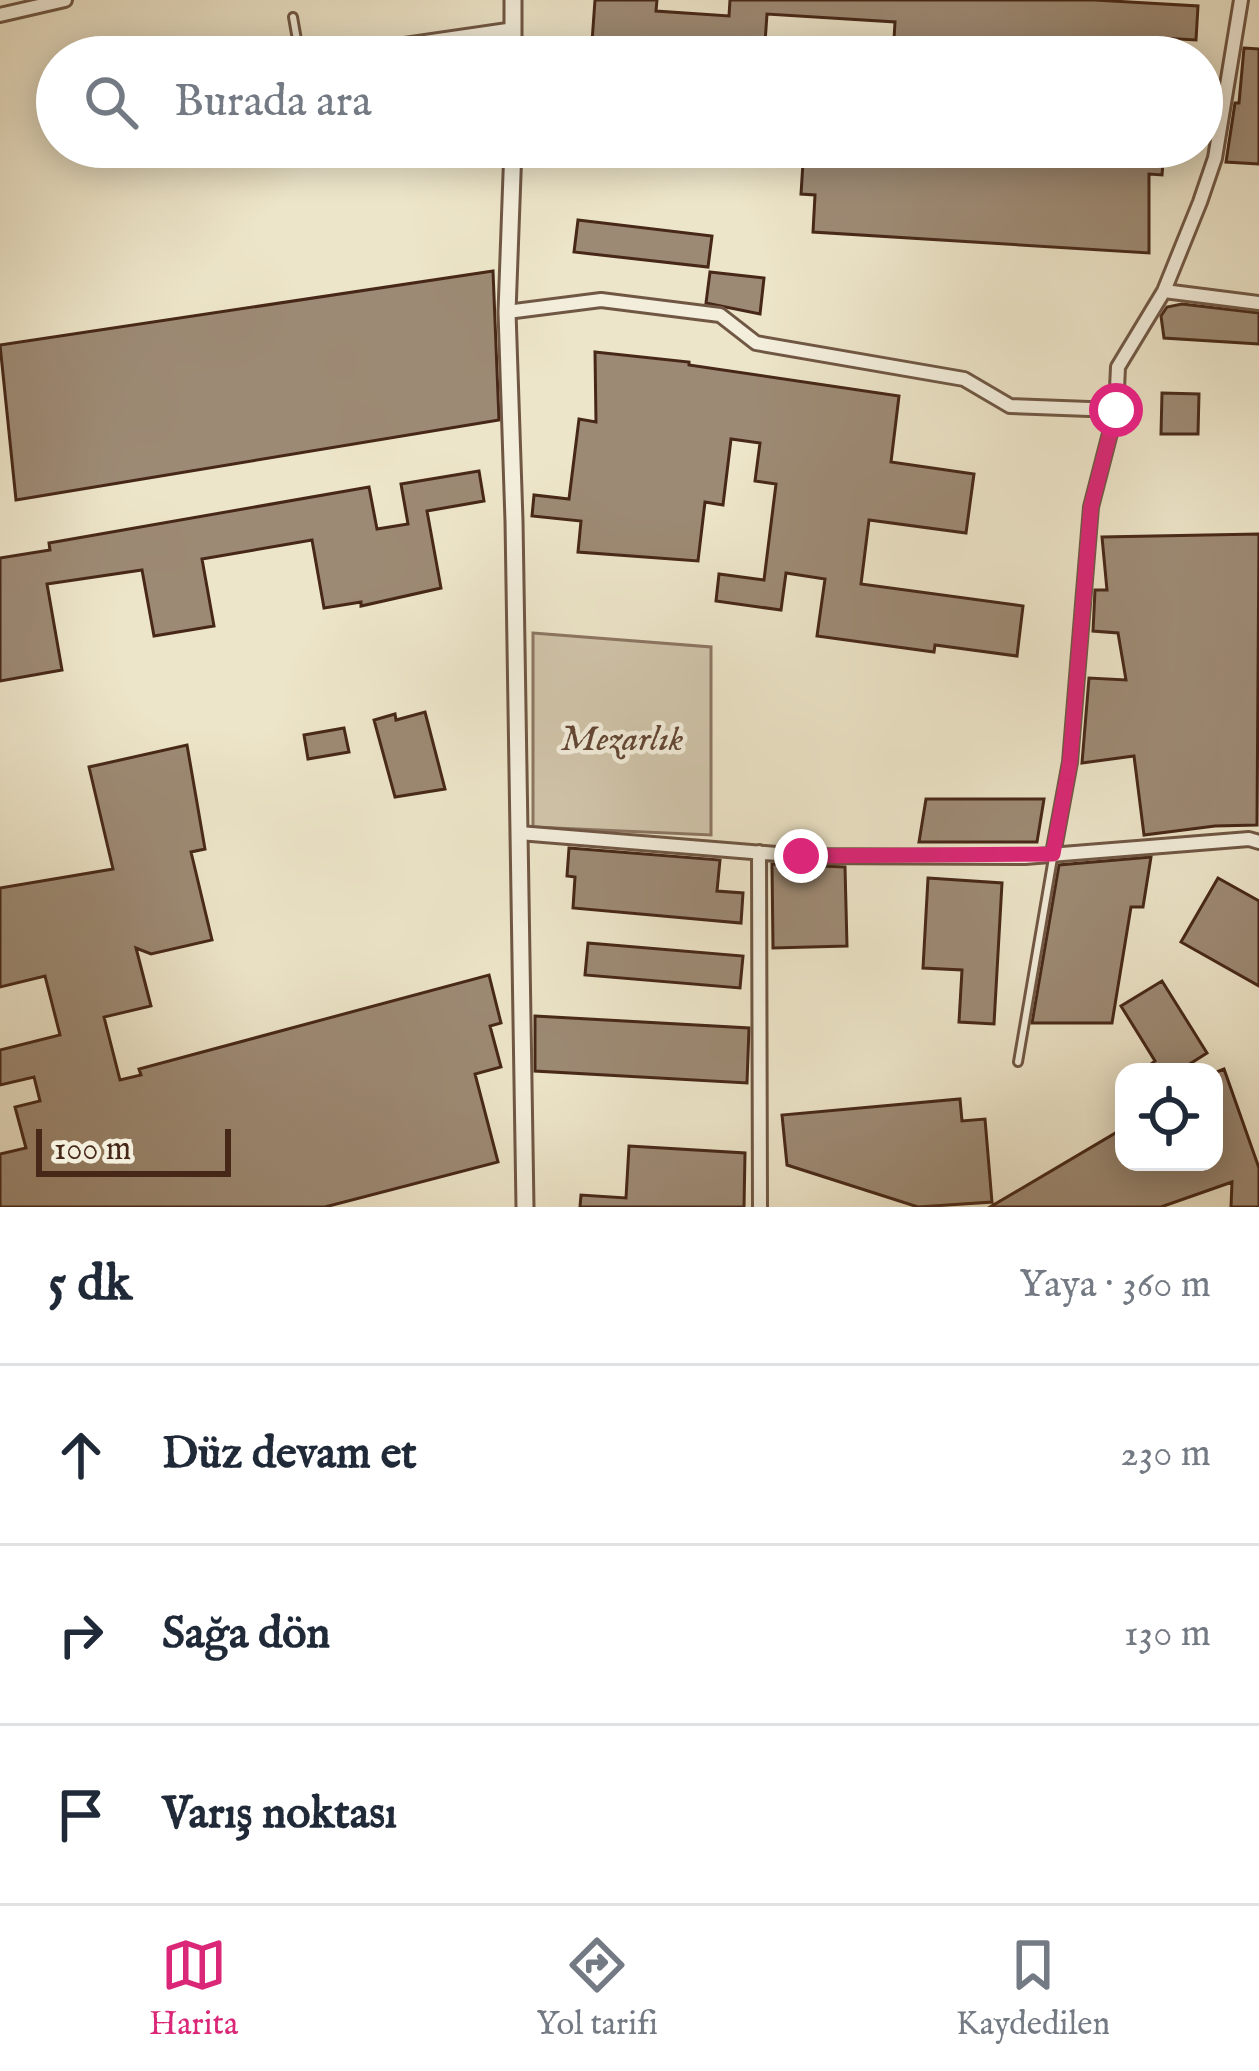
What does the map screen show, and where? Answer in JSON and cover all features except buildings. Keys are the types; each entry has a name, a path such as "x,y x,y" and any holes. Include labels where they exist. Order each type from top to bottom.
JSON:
{"street":[{"path":"0,15 65,0"},
{"path":"513,0 514,36"},
{"path":"1223,109 1241,0"},
{"path":"461,36 514,28"},
{"path":"512,168 507,312 525,1207"},
{"path":"1053,854 1070,762 1091,507 1116,410 1118,367 1164,291 1211,168"},
{"path":"1164,291 1259,303"},
{"path":"507,312 601,301 720,316 756,343 964,379 1010,406 1116,410"},
{"path":"519,832 801,856 1053,854 1259,842"},
{"path":"759,852 760,1207"}],"lane":[{"path":"293,17 296,36"},
{"path":"1018,1062 1053,854"}],"green space":[{"name":"Mezarlık","path":"533,633 711,647 711,835 533,827"}],"route":[{"path":"801,856 1053,854 1070,762 1091,507 1116,410"}]}
